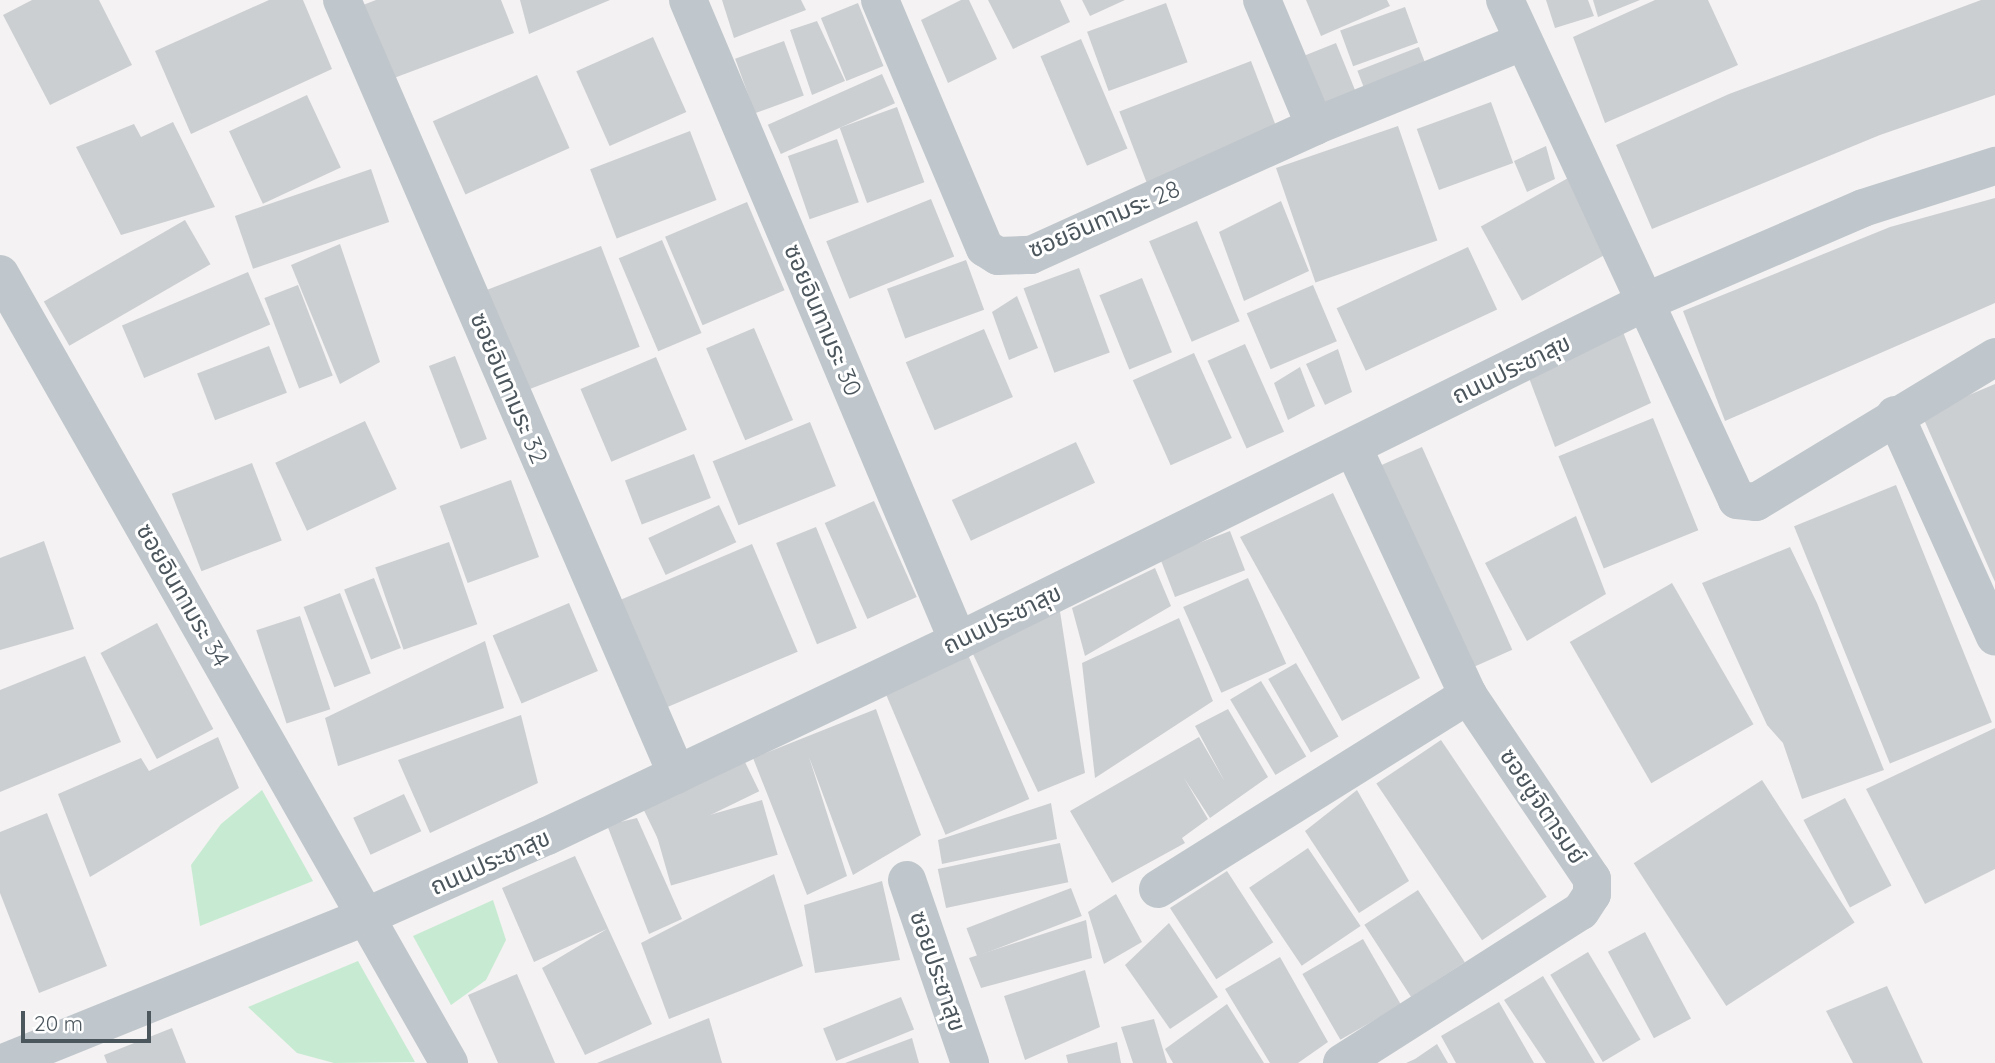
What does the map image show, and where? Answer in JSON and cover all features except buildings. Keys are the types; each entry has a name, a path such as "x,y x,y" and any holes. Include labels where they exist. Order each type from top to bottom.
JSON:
{"street":[{"name":"ซอยอินทามระ 32","path":"342,0 677,775"},
{"name":"ซอยอินทามระ 30","path":"688,0 958,641"},
{"name":"ซอยอินทามระ 28","path":"880,0 985,248 998,256 1031,255 1315,126 1522,42"},
{"path":"1262,0 1315,126"},
{"path":"1505,0 1522,42 1737,500 1756,502 1895,415 1995,357"},
{"name":"ถนนประชาสุข","path":"3,1063 61,1052 677,775 958,641 1644,302 1863,208 1995,166"},
{"name":"ซอยอินทามระ 34","path":"0,274 449,1063"},
{"path":"1895,415 1995,636"},
{"name":"ซอยชูจิตารมย์","path":"1342,1063 1581,911 1592,894 1592,878 1468,695 1353,447"},
{"path":"1158,889 1468,695"},
{"name":"ซอยประชาสุข","path":"907,880 970,1063"}],"green space":[{"path":"262,790 313,881 200,926 191,865 221,824"},
{"path":"493,900 506,940 486,980 451,1005 413,936"},
{"path":"358,961 415,1062 334,1063 297,1053 248,1007"}]}
